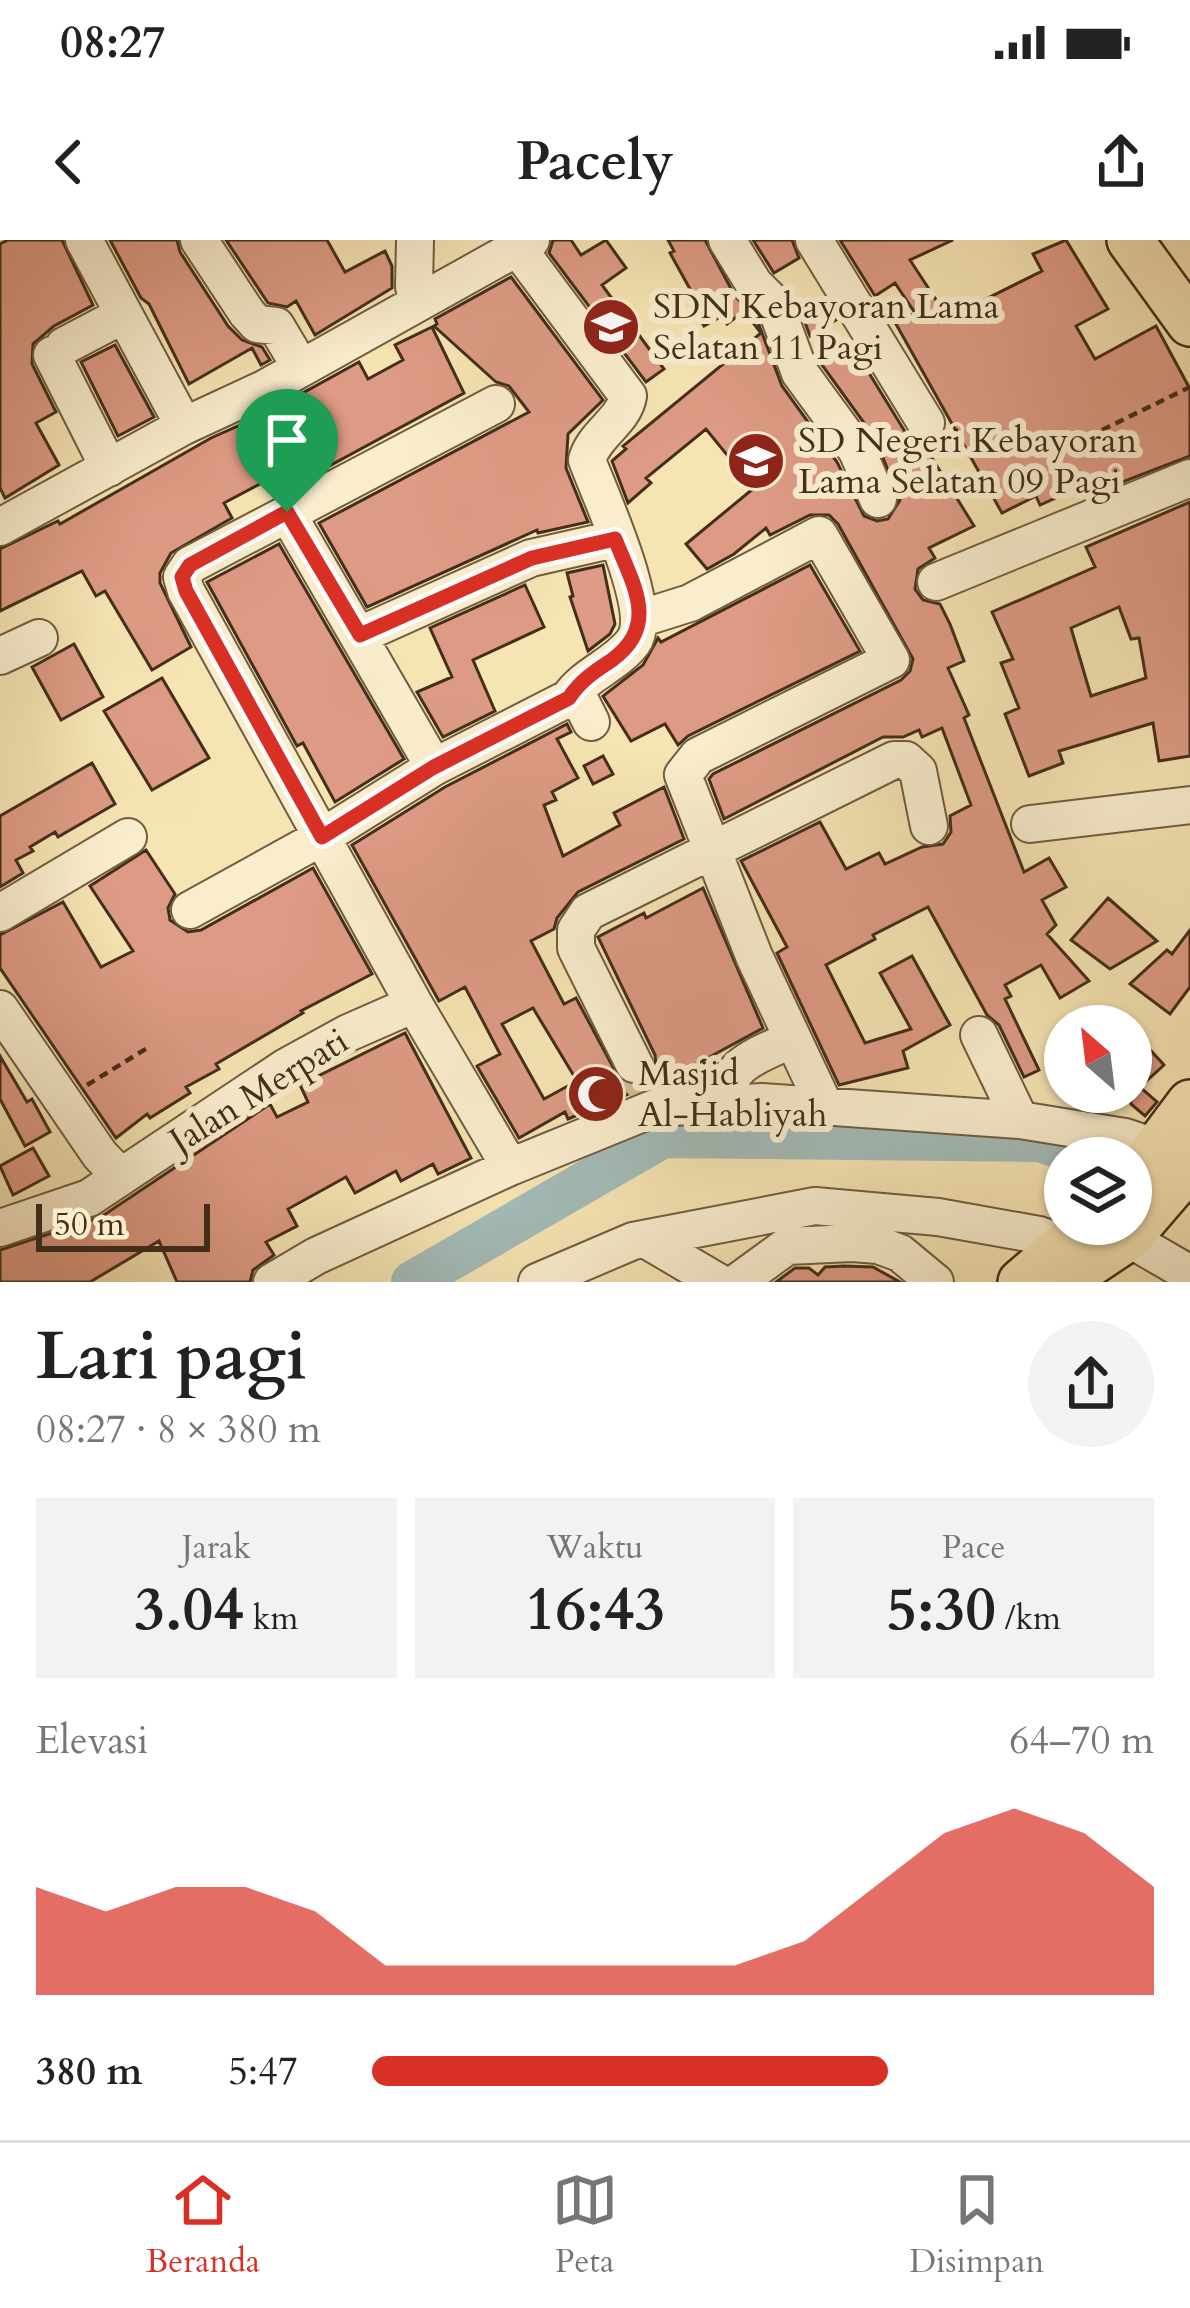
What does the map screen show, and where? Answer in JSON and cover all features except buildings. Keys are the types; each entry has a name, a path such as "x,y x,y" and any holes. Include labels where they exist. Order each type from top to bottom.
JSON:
{"main road":[{"path":"1130,240 1190,323"},
{"path":"1157,240 1190,287"},
{"path":"1152,1172 1190,1103"},
{"path":"1021,1282 1073,1245"}],"street":[{"path":"84,240 184,426"},
{"path":"199,240 247,313 256,324 276,326 301,368"},
{"path":"415,240 414,287 419,300"},
{"path":"727,240 754,284 775,305 800,374 857,451 878,499"},
{"path":"814,240 926,423"},
{"path":"0,526 524,244 626,388 628,405 596,441 587,460 637,604 633,642 578,684 580,710 434,767 322,837 190,910"},
{"path":"109,467 58,350 123,315"},
{"path":"496,404 190,565 182,577 414,1004 510,1167"},
{"path":"936,582 1190,478"},
{"path":"287,512 434,767"},
{"path":"637,604 690,603 819,536 891,660 698,756 683,775 754,956 824,1105"},
{"path":"360,635 532,558 615,539"},
{"path":"0,656 39,638"},
{"path":"634,1064 576,948 580,920 599,905 894,760 906,760 918,771 929,826"},
{"path":"1030,824 1190,805"},
{"path":"0,913 128,837"},
{"name":"Jalan Merpati","path":"0,1228 89,1198 286,1067 414,1004"},
{"path":"0,1010 121,1178"},
{"path":"979,1035 1020,1120"},
{"path":"726,1103 728,1079 735,1068 792,1039"},
{"path":"272,1282 316,1256 654,1105 824,1105 1020,1120 1125,1137"},
{"path":"537,1282 645,1239 815,1206 938,1216 1044,1233"},
{"path":"1152,1218 1190,1274"},
{"path":"645,1239 718,1282"},
{"path":"739,1281 788,1246 852,1243 900,1253 935,1282"}],"path":[{"path":"1102,430 1190,387"},
{"path":"62,1100 149,1047"}],"waterway":[{"path":"412,1282 663,1137 1044,1142"}],"tunnel":[{"path":"634,1064 652,1102"}],"place":[{"name":"SDN Kebayoran Lama Selatan 11 Pagi","path":"611,327"},
{"name":"SD Negeri Kebayoran Lama Selatan 09 Pagi","path":"756,461"},
{"name":"Masjid Al-Habliyah","path":"596,1094"}],"route":[{"path":"287,512 360,635 532,558 615,539 634,589 640,626 637,636 578,684 569,698 434,767 322,837 182,577 190,565 287,512"}]}
